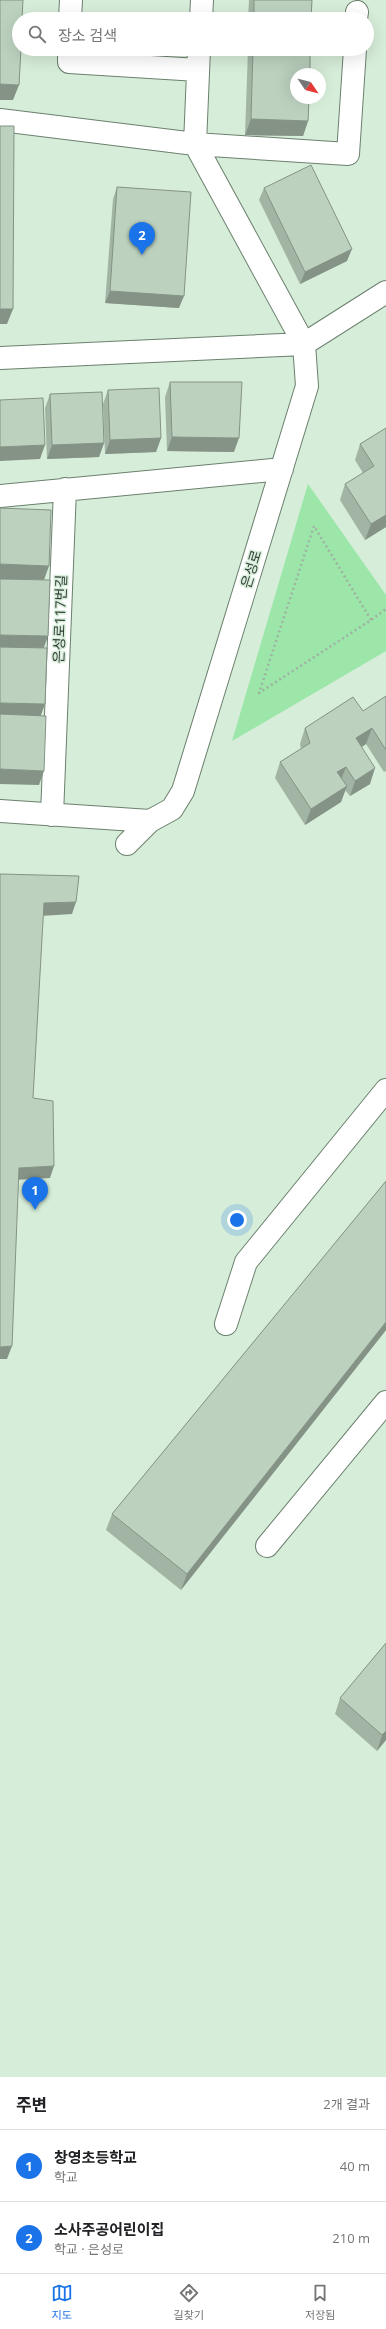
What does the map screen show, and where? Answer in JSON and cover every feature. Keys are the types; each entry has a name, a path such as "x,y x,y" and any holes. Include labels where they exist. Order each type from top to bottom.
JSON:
{"street":[{"path":"70,12 71,0"},
{"path":"201,12 202,0"},
{"path":"69,56 69,62 198,70"},
{"path":"199,56 195,144 304,344"},
{"path":"0,120 195,144 348,154 354,56"},
{"path":"0,358 304,344 386,292"},
{"name":"은성로","path":"127,844 150,821 172,809 183,791 307,386 304,344"},
{"path":"0,496 282,469"},
{"name":"은성로117번길","path":"52,815 65,489"},
{"path":"0,811 150,821"},
{"path":"226,1324 246,1262 386,1090"},
{"path":"267,1546 386,1402"}],"path":[{"path":"371,620 314,526 258,692 285,676 371,620 386,609"}],"green space":[{"path":"308,484 386,595 386,651 232,741"}],"building":[{"path":"0,0 23,0 22,12 12,12 12,56 21,56 19,85 0,84"},
{"path":"254,0 312,0 311,12 254,12"},
{"path":"253,56 310,56 310,68 290,68 290,104 309,104 308,121 251,119"},
{"path":"0,126 14,126 13,309 0,309"},
{"path":"311,165 352,249 305,272 264,188"},
{"path":"117,187 191,192 184,296 110,291"},
{"path":"170,382 242,382 239,438 172,437"},
{"path":"159,388 161,438 110,440 108,390"},
{"path":"102,392 104,443 52,445 50,394"},
{"path":"43,398 45,445 0,447 0,400"},
{"path":"386,428 386,515 371,524 345,484 374,466 360,444"},
{"path":"0,508 51,510 49,566 0,564"},
{"path":"0,579 50,580 48,636 0,635"},
{"path":"0,647 47,648 45,704 0,703"},
{"path":"386,696 386,750 372,728 356,738 375,768 355,781 346,767 337,772 347,786 311,809 280,762 310,743 305,728 353,697 363,711"},
{"path":"0,714 46,716 44,771 0,769"},
{"path":"0,874 79,876 76,902 44,903 33,1098 53,1101 54,1166 19,1168 12,1346 0,1347"},
{"path":"386,1181 386,1322 187,1574 112,1514"},
{"path":"386,1643 386,1731 382,1735 340,1698"}],"place":[{"name":"소사주공어린이집","path":"142,255"},
{"name":"창영초등학교","path":"35,1210"}]}
